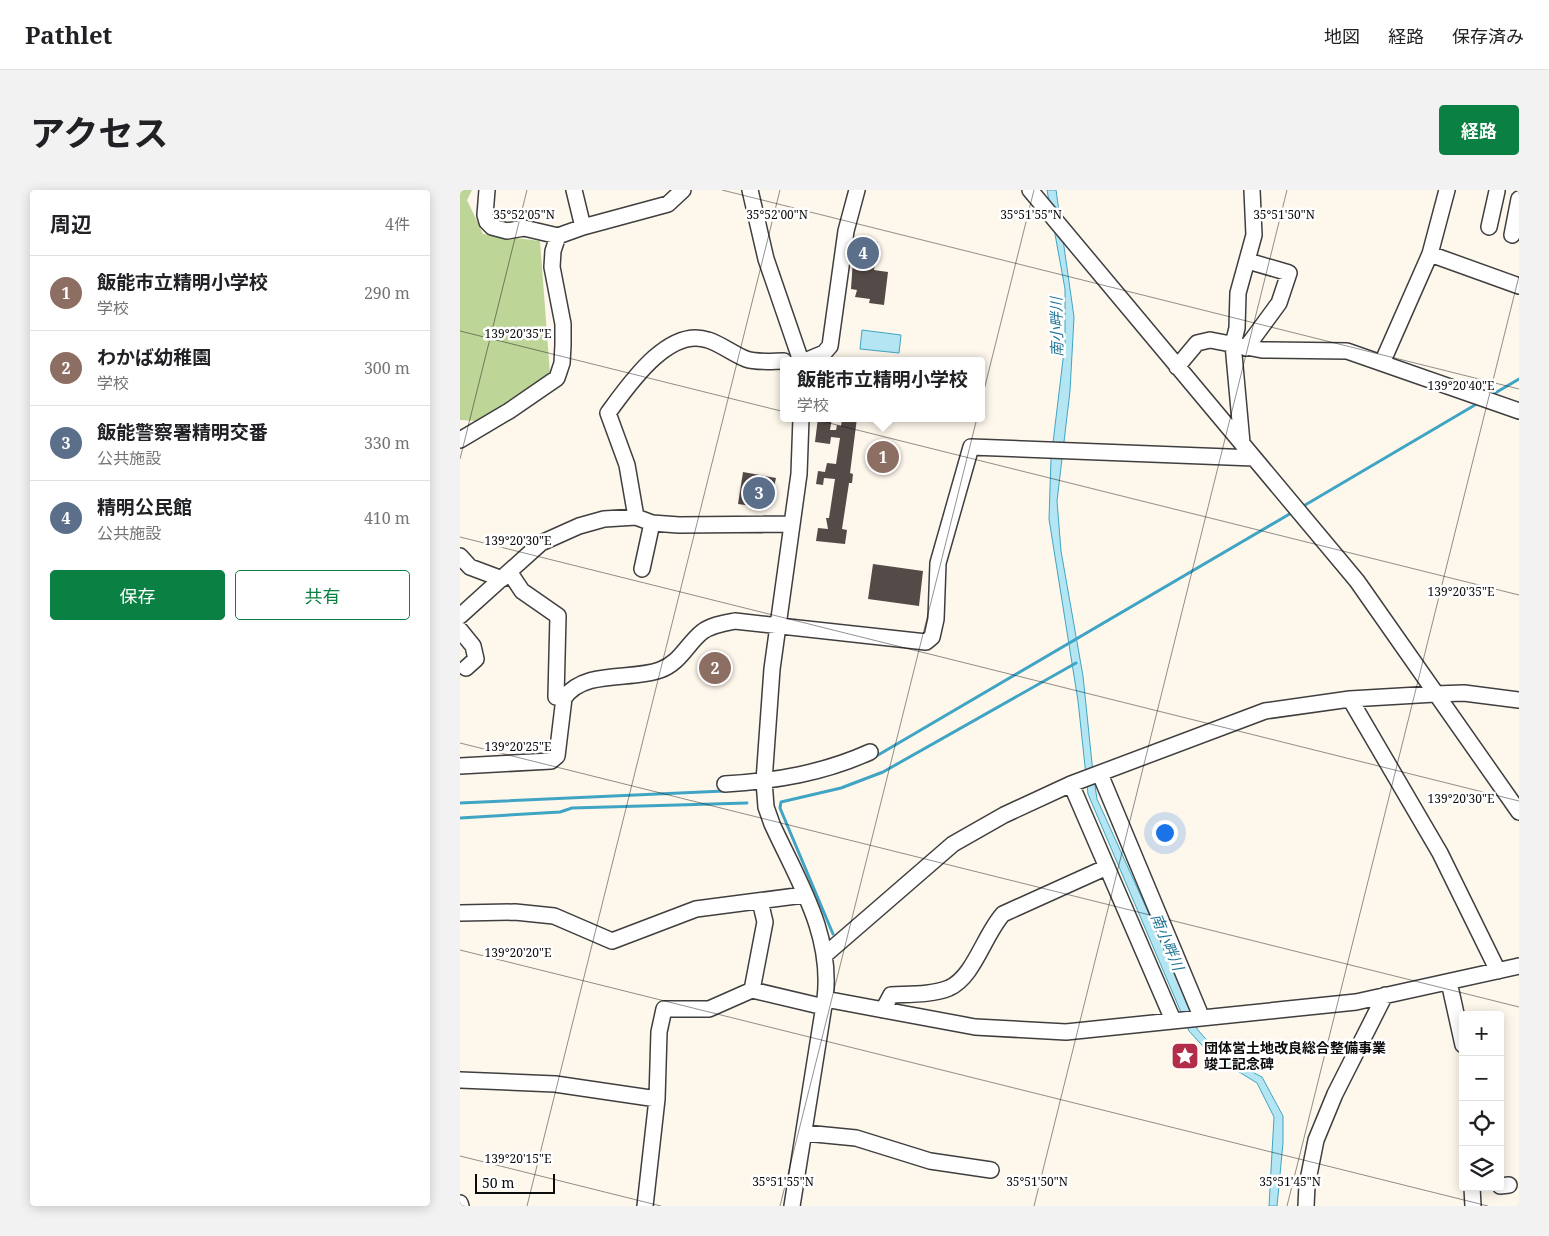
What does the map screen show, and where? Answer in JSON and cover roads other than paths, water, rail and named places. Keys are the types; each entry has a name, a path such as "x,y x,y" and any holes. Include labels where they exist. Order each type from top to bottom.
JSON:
{"street":[{"path":"487,190 485,215 487,222 492,227 508,231 524,228 558,236 583,227 650,211 668,204 683,190"},
{"path":"574,190 583,227"},
{"path":"750,190 766,259 800,357"},
{"path":"814,357 824,353 830,346 846,231 857,190"},
{"path":"1030,190 1357,581 1519,812"},
{"path":"1242,443 1237,328 1238,293 1254,235 1252,190"},
{"path":"1382,362 1430,254 1447,190"},
{"path":"1489,227 1507,194"},
{"path":"1507,194 1512,235"},
{"path":"460,440 509,411 557,378 562,363 563,324 552,267 553,251 558,236"},
{"path":"1430,254 1519,286"},
{"path":"1239,346 1279,303 1289,273 1248,261"},
{"path":"636,517 627,465 608,413 643,368 661,350 684,340 706,339 747,360 780,361"},
{"path":"1177,367 1197,343 1210,340 1262,350 1347,351 1519,412"},
{"path":"792,1206 828,981 826,954 819,927 772,824 766,807 764,781 776,626 799,474 801,422"},
{"path":"460,766 552,761 557,756 559,748 564,698 580,683 659,671 671,665 703,632 717,625 735,621 926,642 932,637 936,619 938,563 971,447 1254,458"},
{"path":"460,616 541,543 580,526 604,519 636,517 652,523 792,524"},
{"path":"642,569 652,523"},
{"path":"460,556 470,566 506,576 522,591 558,616 556,697 564,698"},
{"path":"460,630 473,646 476,658 466,668"},
{"path":"826,954 953,844 1004,815 1074,783 1265,711 1350,699 1435,694 1464,693 1519,700"},
{"path":"1350,699 1440,854 1498,971"},
{"path":"725,784 789,778 826,769 870,752"},
{"path":"1098,774 1199,1017"},
{"path":"1074,783 1106,867 1176,1019"},
{"path":"883,1010 891,996 950,988 961,980 967,972 992,928 1003,914 1106,867"},
{"path":"460,913 516,912 554,916 612,941 696,909 804,894"},
{"path":"752,990 765,922 760,901"},
{"path":"645,1206 657,1099 659,1032 664,1009 709,1009 752,990 883,1010 975,1027 1066,1032 1176,1019 1356,1002 1519,966"},
{"path":"1449,982 1459,1027"},
{"path":"1306,1206 1307,1185 1316,1140 1335,1094 1385,995"},
{"path":"460,1080 555,1084 657,1099"},
{"path":"805,1133 856,1138 930,1161 990,1170"},
{"path":"1472,1191 1473,1206"}],"water":[{"path":"1047,190 1056,190 1074,317 1070,391 1057,501 1061,551 1083,676 1097,799 1193,1011 1197,1029 1211,1045 1233,1062 1262,1077 1283,1116 1283,1143 1277,1206 1269,1206 1274,1117 1257,1083 1210,1054 1189,1031 1088,794 1078,701 1049,519 1051,459 1065,343 1065,289"},
{"path":"862,330 901,335 899,353 860,349"}],"waterway":[{"path":"1490,396 1519,379"},
{"path":"1300,508 1480,402"},
{"path":"873,758 1293,512"},
{"path":"833,934 780,808 781,802 841,788 883,772 1076,663"},
{"path":"834,773 854,766"},
{"path":"772,787 808,780"},
{"path":"460,803 724,791"},
{"path":"460,818 560,812 572,808 747,803"}],"place":[{"name":"精明公民館","path":"863,253"},
{"name":"飯能市立精明小学校","path":"883,457"},
{"name":"飯能警察署精明交番","path":"759,493"},
{"name":"わかば幼稚園","path":"715,668"},
{"name":"団体営土地改良総合整備事業 竣工記念碑","path":"1185,1056"}],"water label":[{"name":"南小畔川","path":"1057,327"},
{"name":"南小畔川","path":"1167,942"}]}
